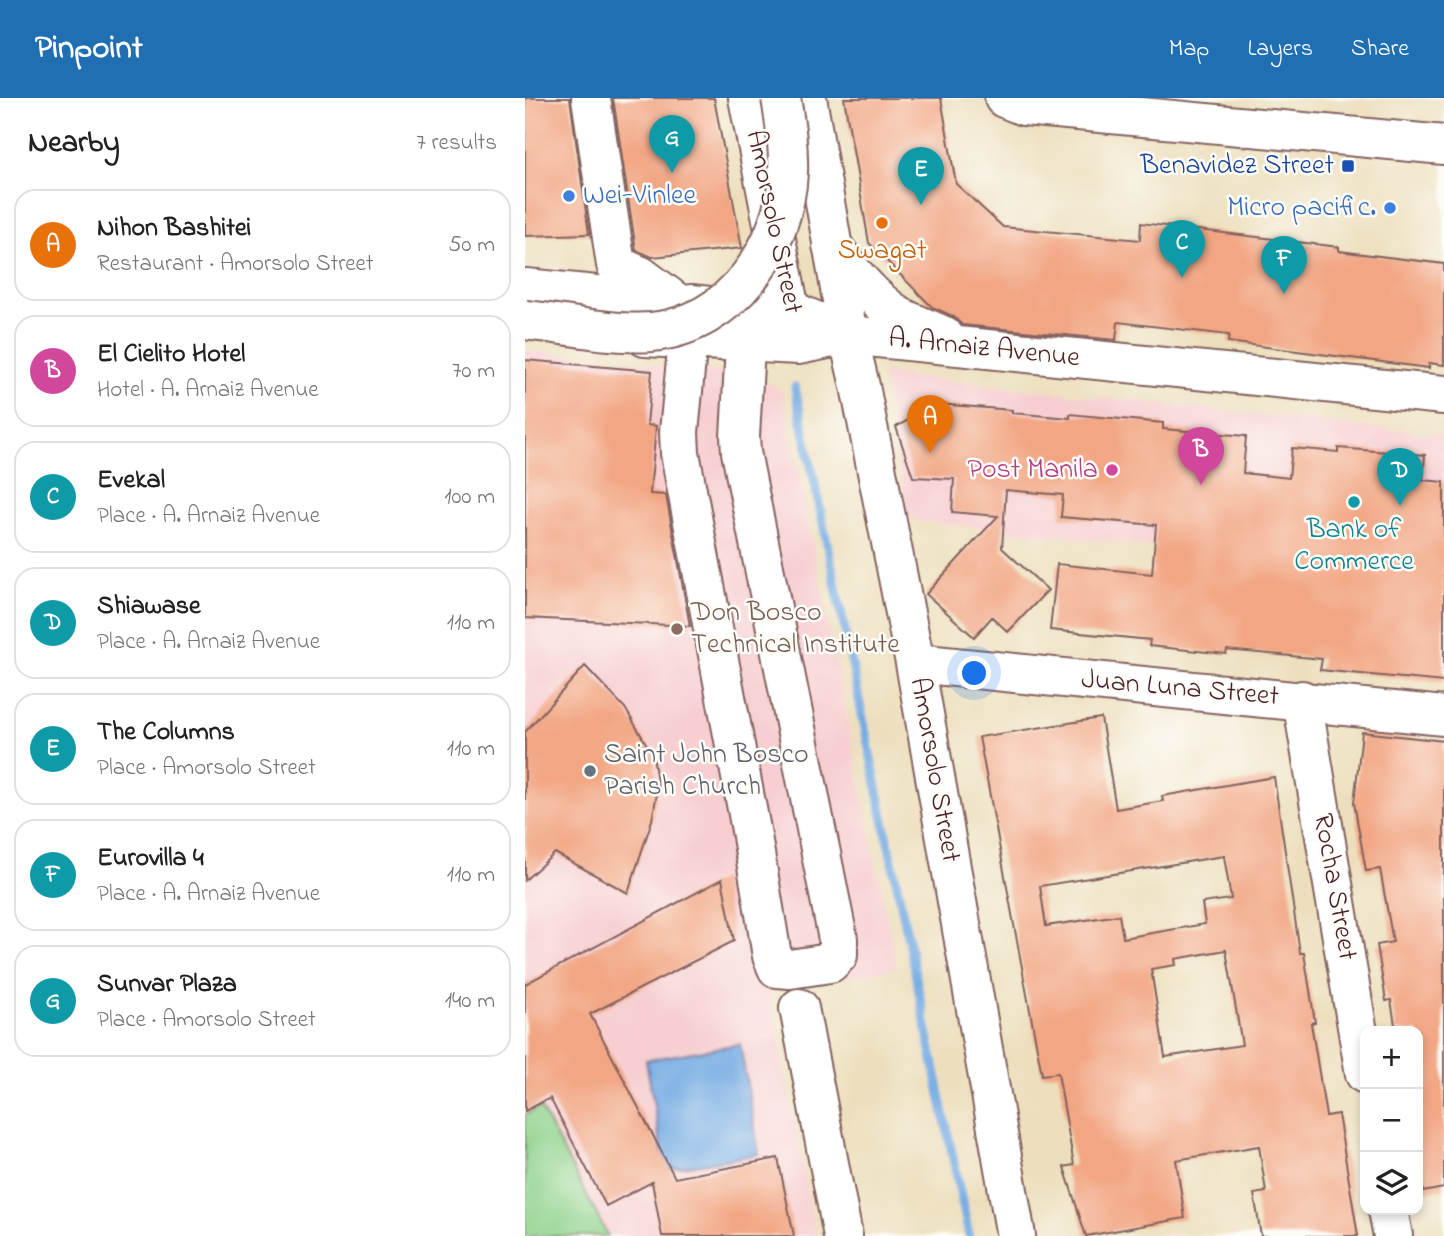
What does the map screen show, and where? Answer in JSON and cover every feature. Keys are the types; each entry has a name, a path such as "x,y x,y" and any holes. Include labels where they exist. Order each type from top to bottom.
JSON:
{"main road":[{"path":"591,98 606,279"},
{"name":"Amorsolo Street","path":"748,98 794,327"},
{"path":"525,322 651,332 693,321 714,311 730,298 744,284 764,253 779,220 785,197 788,146 781,98"},
{"name":"Amorsolo Street","path":"807,98 848,335 915,663 1016,1236"},
{"path":"1004,98 1024,106 1162,108 1444,145"},
{"path":"832,245 854,276 901,317 945,336 1000,352"},
{"path":"525,288 606,279 745,326"},
{"path":"525,322 688,340 745,326 794,327"},
{"path":"688,340 679,432 680,453 772,956 777,968 790,969 830,963 838,955 838,939 741,452 745,326"},
{"name":"A. Arnaiz Avenue","path":"794,327 1000,352 1444,395"},
{"name":"Juan Luna Street","path":"915,663 1444,716"},
{"name":"Rocha Street","path":"1302,700 1360,1044"},
{"path":"799,1008 843,1236"},
{"path":"1389,1215 1393,1236"}],"shaded area":[{"name":"Don Bosco Technical Institute","path":"525,350 753,375 782,390 897,968 770,992 816,1236 525,1236"},
{"path":"882,373 1444,435 1444,578 908,520"}],"green space":[{"path":"540,1107 608,1236 525,1236 525,1115"}],"water":[{"path":"740,1044 759,1154 665,1170 646,1060"}],"building":[{"path":"525,98 570,98 589,234 525,236"},
{"path":"613,98 714,98 742,248 652,257 636,250"},
{"path":"844,98 941,98 956,184 1003,227 1140,240 1141,223 1339,247 1339,251 1444,264 1444,365 1429,363 1429,368 1228,342 1229,335 1118,322 1116,340 962,325 953,316 932,307 869,243"},
{"path":"525,360 652,371 647,425 656,426 650,494 666,495 690,626 525,618"},
{"path":"937,404 1070,418 1070,414 1163,423 1163,429 1246,436 1243,473 1289,478 1292,448 1338,452 1338,448 1425,455 1423,480 1444,482 1444,682 1320,670 1322,659 1227,650 1226,654 1149,646 1150,640 1050,630 1057,564 1152,574 1156,525 1061,517 1063,495 1006,490 1002,548 1048,590 1008,632 992,617 974,637 926,594 998,516 952,512 954,479 913,477 896,427"},
{"name":"Saint John Bosco Parish Church","path":"585,666 625,708 653,755 658,788 652,820 628,893 555,853 525,880 525,732"},
{"path":"1101,718 1116,809 1163,801 1162,796 1274,777 1300,953 1304,953 1315,1022 1311,1023 1326,1116 1338,1114 1358,1236 1261,1236 1254,1194 1266,1192 1259,1146 1176,1160 1185,1218 1086,1236 1064,1167 1074,1165 1058,1073 1042,1075 979,737","holes":["1224,856 1231,899 1202,903 1205,924 1123,938 1119,915 1046,926 1040,886","1226,950 1242,1045 1165,1057 1151,969 1176,965 1175,959"]},
{"path":"1362,732 1444,741 1444,1188 1423,1192 1423,1026 1395,1026 1391,1000 1386,1001 1377,945 1393,942 1380,869 1366,871 1354,803"},
{"path":"722,879 734,941 590,1014 675,1178 778,1158 794,1236 662,1236 652,1182 606,1206 550,1098 525,1111 525,984"}],"waterway":[{"path":"795,387 969,1236"}],"place":[{"name":"Benavidez Street","path":"1348,166"},
{"name":"Sunvar Plaza","path":"672,173"},
{"name":"Wei-Vinlee","path":"569,196"},
{"name":"The Columns","path":"921,205"},
{"name":"Micro pacific.","path":"1390,208"},
{"name":"Swagat","path":"882,223"},
{"name":"Evekal","path":"1182,278"},
{"name":"Eurovilla 4","path":"1284,294"},
{"name":"Nihon Bashitei","path":"930,453"},
{"name":"Post Manila","path":"1112,470"},
{"name":"El Cielito Hotel","path":"1201,485"},
{"name":"Bank of Commerce","path":"1354,502"},
{"name":"Shiawase","path":"1400,506"},
{"name":"Don Bosco Technical Institute","path":"677,629"},
{"name":"Saint John Bosco Parish Church","path":"590,771"}]}
